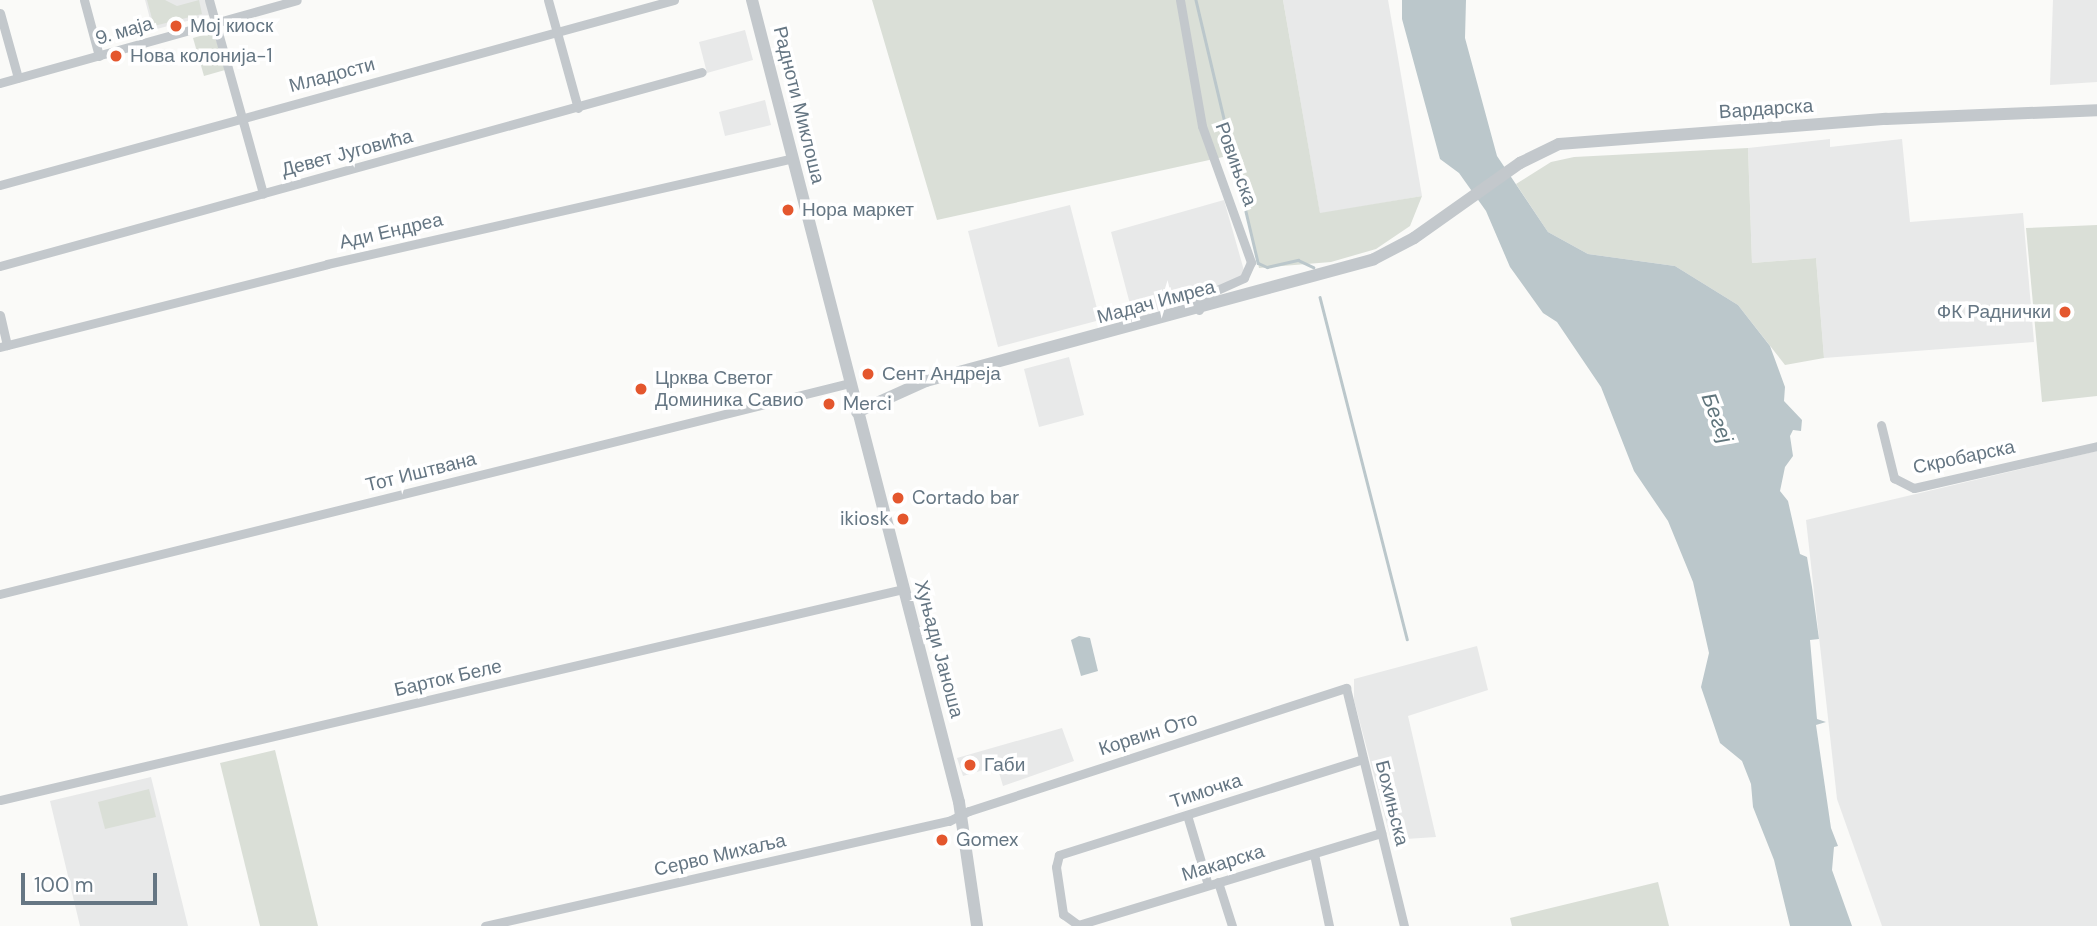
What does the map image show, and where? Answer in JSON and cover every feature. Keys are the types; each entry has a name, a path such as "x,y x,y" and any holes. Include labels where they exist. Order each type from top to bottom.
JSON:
{"street":[{"path":"84,0 99,56"},
{"path":"209,0 264,194"},
{"name":"9. маја","path":"0,83 296,0"},
{"path":"548,0 578,108"},
{"name":"Младости","path":"0,184 674,0"},
{"name":"Радноти Миклоша","path":"752,0 849,383"},
{"name":"Ровињска","path":"1180,0 1202,126 1251,262 1244,278 1206,295 1200,300 1199,310"},
{"path":"0,13 18,78"},
{"name":"Девет Југовића","path":"0,266 702,72"},
{"name":"Вардарска","path":"1456,209 1520,163 1545,149 1573,142 1886,119 2097,110"},
{"name":"Ади Ендреа","path":"4,346 300,270 793,158"},
{"name":"Мадач Имреа","path":"857,412 926,381 1199,310 1374,260 1456,209"},
{"path":"0,315 4,346"},
{"name":"Хуњади Јаноша","path":"849,383 962,815 977,926"},
{"name":"Тот Иштвана","path":"0,594 849,383"},
{"name":"Скробарска","path":"1881,425 1894,478 1914,488 2097,446"},
{"name":"Барток Беле","path":"0,800 903,589"},
{"name":"Корвин Ото","path":"962,815 1346,688"},
{"name":"Бохињска","path":"1346,688 1404,926"},
{"name":"Тимочка","path":"1074,924 1063,914 1056,867 1059,855 1363,759"},
{"name":"Серво Михаља","path":"485,926 962,815"},
{"path":"1186,815 1208,886"},
{"name":"Макарска","path":"1074,924 1381,833"},
{"path":"1314,854 1329,926"},
{"path":"1218,882 1232,926"}],"shaded area":[{"path":"145,0 205,0 210,15 153,30"},
{"path":"147,0 165,0 177,6 199,0 202,14 154,26"},
{"path":"872,0 1283,0 1320,213 1422,196 1410,226 1376,249 1331,262 1259,268 1232,155 937,220"},
{"path":"1283,0 1388,0 1422,196 1320,214"},
{"path":"2053,0 2097,0 2097,82 2050,85"},
{"path":"745,30 753,60 707,73 699,42"},
{"path":"214,32 225,70 204,76 193,38"},
{"path":"765,100 771,125 725,136 719,112"},
{"path":"1830,139 1830,147 1902,139 1910,222 2023,213 2034,342 1824,358 1816,258 1752,263 1748,148"},
{"path":"1748,148 1752,263 1816,258 1824,358 1785,365 1738,305 1675,266 1588,254 1548,232 1516,184 1551,162 1574,157"},
{"path":"1224,200 1245,274 1202,294 1189,311 1135,323 1111,232"},
{"path":"1070,205 1100,320 998,347 968,231"},
{"name":"ФК Раднички","path":"2097,225 2097,396 2042,402 2026,228"},
{"path":"1069,357 1084,415 1039,427 1024,369"},
{"path":"2097,451 2097,926 1882,926 1837,799 1806,520"},
{"path":"1477,646 1488,690 1408,716 1436,837 1391,840 1354,700 1354,679"},
{"path":"1062,728 1074,761 1003,786 997,766 963,776 957,758"},
{"path":"275,750 318,926 260,926 220,763"},
{"path":"151,777 188,926 80,926 50,801"},
{"path":"149,789 156,817 105,829 98,802"},
{"path":"1658,882 1669,926 1512,926 1510,918"}],"water":[{"name":"Бегеј","path":"1402,0 1466,0 1465,38 1497,156 1548,232 1588,254 1675,266 1738,305 1770,346 1785,387 1784,401 1802,420 1801,431 1793,430 1790,436 1793,456 1785,467 1780,491 1788,501 1800,554 1807,557 1812,587 1819,639 1810,640 1817,719 1826,722 1816,725 1831,828 1838,846 1834,847 1832,870 1852,926 1790,926 1774,860 1753,807 1751,784 1742,761 1720,743 1701,687 1709,653 1693,582 1668,521 1634,471 1601,387 1557,322 1543,313 1510,267 1486,211 1459,173 1440,159 1402,19"},
{"path":"1079,636 1090,638 1098,671 1081,676 1071,640"}],"waterway":[{"path":"1196,0 1258,263 1267,267 1298,260 1313,267"},
{"path":"1320,297 1407,639"}],"place":[{"name":"Мој киоск","path":"176,26"},
{"name":"Нова колонија-1","path":"116,56"},
{"name":"Нора маркет","path":"788,210"},
{"name":"ФК Раднички","path":"2065,312"},
{"name":"Сент Андреја","path":"868,374"},
{"name":"Црква Светог Доминика Савио","path":"641,389"},
{"name":"Merci","path":"829,404"},
{"name":"Cortado bar","path":"898,498"},
{"name":"ikiosk","path":"903,519"},
{"name":"Габи","path":"970,765"},
{"name":"Gomex","path":"942,840"}]}
